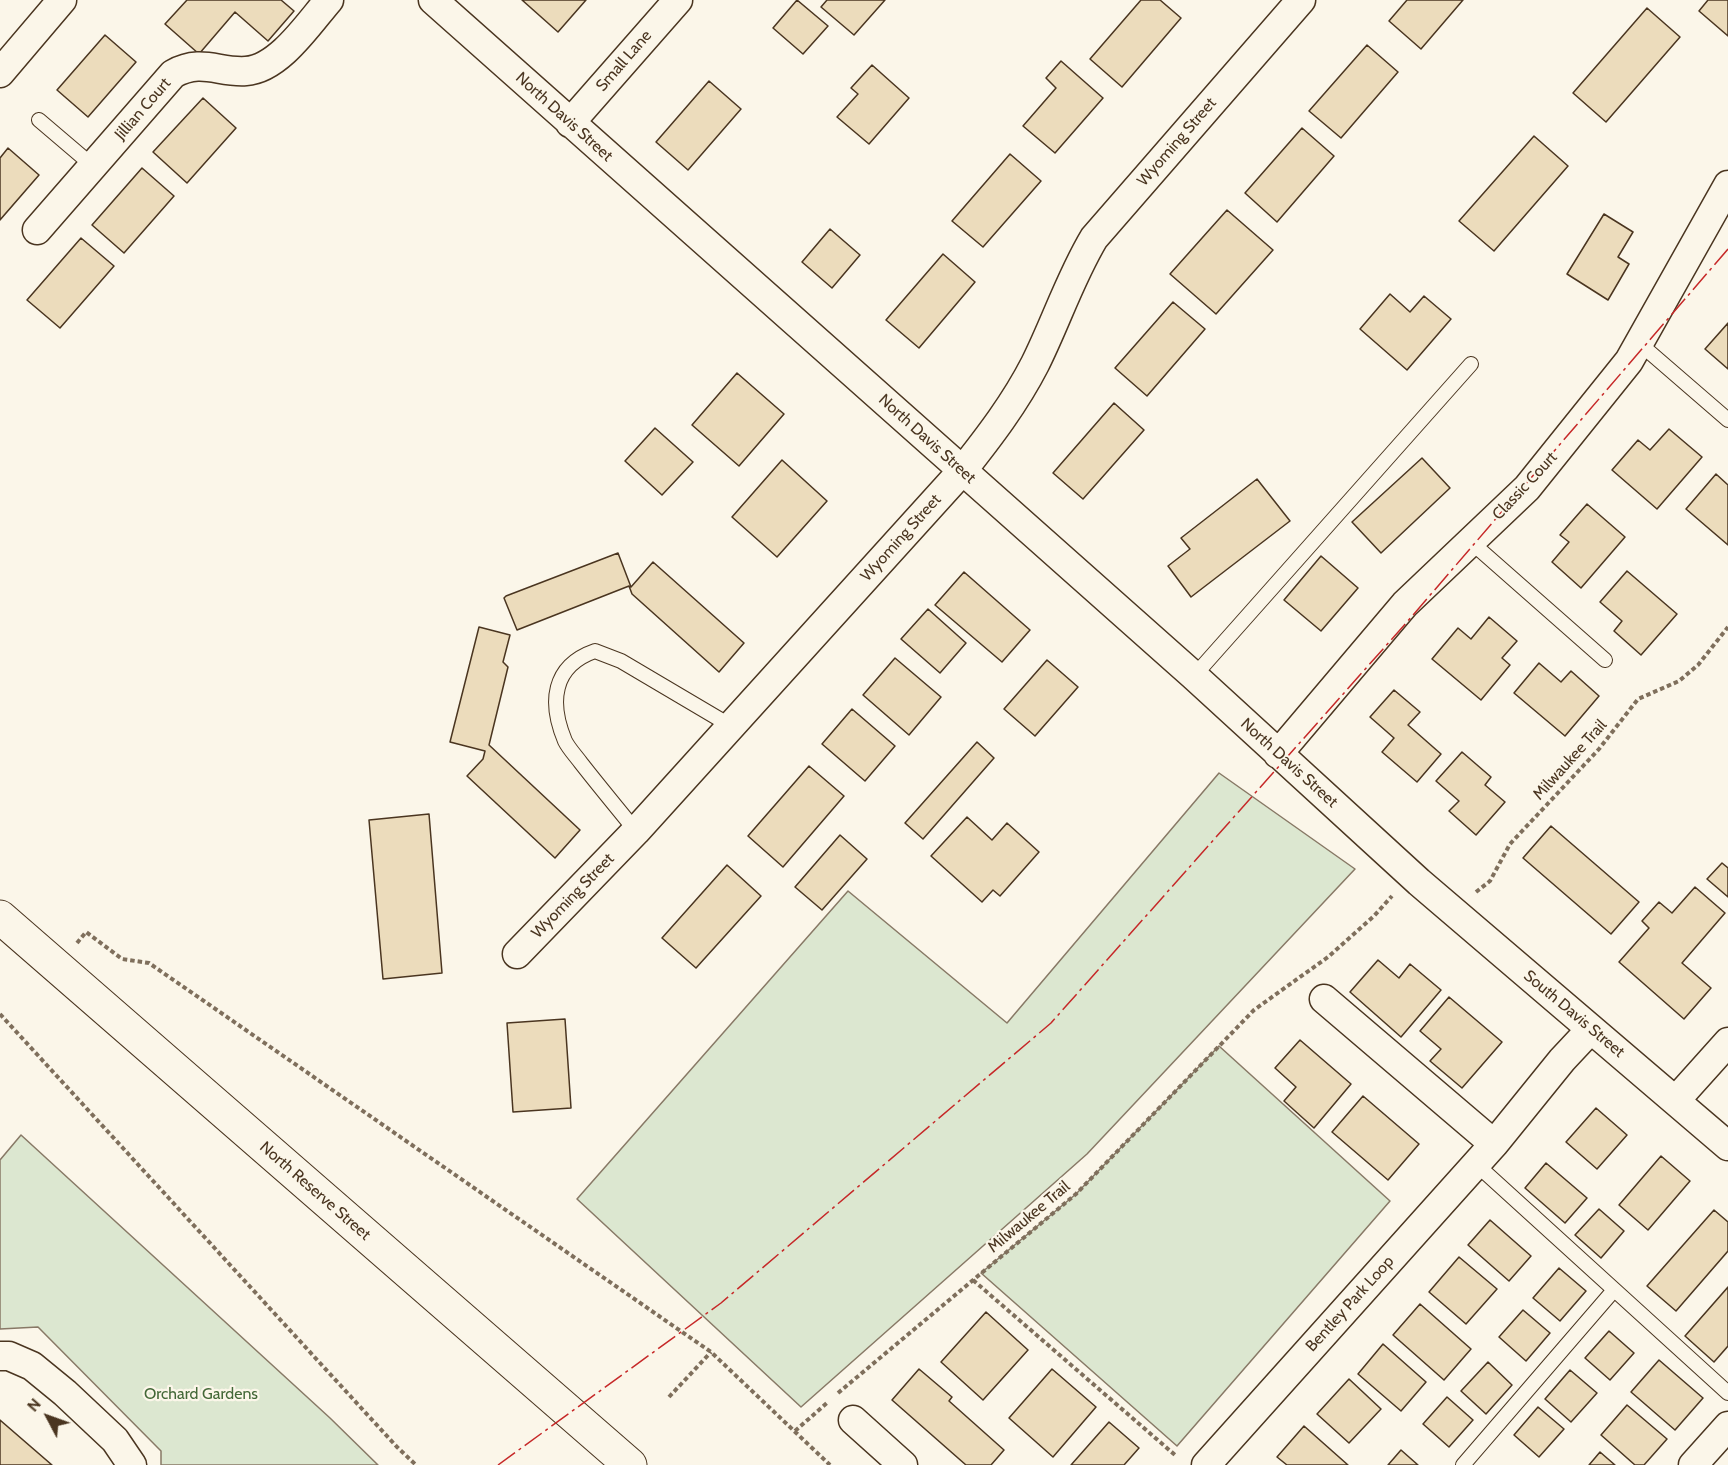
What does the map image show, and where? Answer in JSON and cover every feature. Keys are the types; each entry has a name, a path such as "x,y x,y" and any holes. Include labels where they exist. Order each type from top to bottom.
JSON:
{"highway":[{"name":"North Reserve Street","path":"0,916 630,1465"}],"street":[{"path":"0,73 62,0"},
{"name":"Jillian Court","path":"37,230 173,74 182,69 205,65 248,71 262,67 283,54 329,0"},
{"name":"North Davis Street","path":"433,0 1194,676 1278,754 1408,886"},
{"name":"Small Lane","path":"570,123 678,0"},
{"name":"Wyoming Street","path":"517,954 636,831 962,471 1010,408 1035,364 1081,260 1094,238 1300,0"},
{"name":"Classic Court","path":"1278,754 1405,604 1527,488 1629,361 1728,185"},
{"name":"South Davis Street","path":"1408,886 1591,1029 1728,1146"},
{"path":"1324,999 1485,1154"},
{"name":"Bentley Park Loop","path":"1206,1465 1485,1154 1562,1060 1591,1029"},
{"path":"1676,1100 1728,1042"},
{"path":"0,1356 9,1356 32,1366 65,1393 115,1440 132,1465"},
{"path":"853,1420 903,1465"},
{"path":"1693,1465 1728,1426"}],"lane":[{"path":"39,120 93,166"},
{"path":"1639,343 1728,420"},
{"path":"1194,676 1471,364"},
{"path":"1471,542 1605,660"},
{"path":"636,831 566,743 556,710 557,684 571,664 580,656 595,651 604,654 621,661 731,726"},
{"path":"1485,1154 1614,1290 1728,1393"},
{"path":"1462,1465 1614,1290"}],"path":[{"name":"Milwaukee Trail","path":"1470,897 1490,881 1510,844 1599,749 1638,699 1679,681 1698,665 1728,627"},
{"name":"Milwaukee Trail","path":"795,1431 1076,1194 1254,1010 1328,957 1408,886"},
{"path":"57,966 86,932 122,959 149,963 711,1352 830,1465"},
{"path":"0,1014 416,1465"},
{"path":"972,1280 1175,1455"},
{"path":"669,1397 711,1352"}],"green space":[{"path":"1219,773 1355,869 1087,1154 801,1407 577,1199 848,891 1007,1023"},
{"path":"1219,1046 1390,1201 1177,1446 981,1273 1076,1194"},
{"name":"Orchard Gardens","path":"21,1135 330,1418 378,1465 161,1465 161,1451 38,1327 0,1329 0,1160"}],"building":[{"path":"187,0 281,0 294,11 268,41 235,12 199,54 165,24"},
{"path":"522,0 586,0 558,32"},
{"path":"797,0 828,26 803,54 773,28"},
{"path":"827,0 885,0 854,35 821,7"},
{"path":"1141,0 1160,0 1181,18 1122,87 1090,59"},
{"path":"1407,0 1463,0 1421,49 1389,21"},
{"path":"1708,0 1728,0 1728,36 1699,11"},
{"path":"1647,8 1680,37 1606,122 1573,93"},
{"path":"105,35 136,62 88,117 57,90"},
{"path":"1367,45 1398,72 1341,138 1309,111"},
{"path":"1061,61 1103,98 1055,153 1023,126 1056,88 1046,78"},
{"path":"872,65 909,98 869,144 837,117 858,94 851,88"},
{"path":"709,81 741,109 688,170 656,142"},
{"path":"203,98 236,128 187,183 153,152"},
{"path":"1302,128 1334,156 1277,222 1245,193"},
{"path":"1534,136 1568,166 1494,251 1459,221"},
{"path":"8,148 39,175 0,220 0,158"},
{"path":"1010,154 1041,181 983,247 952,221"},
{"path":"142,168 174,196 124,253 92,225"},
{"path":"1227,210 1273,250 1216,314 1170,274"},
{"path":"1604,214 1633,232 1618,257 1629,264 1608,300 1567,274"},
{"path":"830,229 860,255 832,288 802,262"},
{"path":"81,238 114,266 60,328 27,300"},
{"path":"943,254 975,282 919,348 886,320"},
{"path":"1390,294 1410,312 1424,296 1451,319 1407,370 1360,329"},
{"path":"1173,302 1205,329 1147,396 1115,368"},
{"path":"1728,323 1728,369 1705,349"},
{"path":"737,373 784,414 739,466 692,425"},
{"path":"1114,403 1144,430 1083,499 1053,473"},
{"path":"655,428 693,462 662,495 625,461"},
{"path":"1669,429 1702,457 1657,509 1612,470 1638,440 1650,450"},
{"path":"1422,458 1450,488 1381,553 1352,522"},
{"path":"782,460 827,501 777,557 732,517"},
{"path":"1716,474 1728,485 1728,545 1686,509"},
{"path":"1257,479 1290,521 1191,597 1168,566 1190,549 1181,538"},
{"path":"1587,504 1625,537 1581,588 1552,562 1569,542 1560,535"},
{"path":"618,553 631,587 653,562 744,643 719,672 632,594 629,586 517,630 504,598 506,596"},
{"path":"1321,556 1358,588 1321,631 1284,600"},
{"path":"1627,571 1677,614 1641,655 1614,631 1622,621 1600,602"},
{"path":"964,572 1030,630 1002,662 935,605"},
{"path":"928,609 966,643 940,673 901,639"},
{"path":"1489,617 1517,641 1502,658 1510,665 1481,700 1432,659 1458,628 1471,639"},
{"path":"479,627 510,635 503,662 508,667 489,745 580,830 555,858 467,776 483,759 485,751 450,742"},
{"path":"895,658 941,697 909,735 863,695"},
{"path":"1047,660 1078,687 1035,736 1004,709"},
{"path":"1539,663 1561,682 1571,671 1599,696 1565,736 1514,693"},
{"path":"1394,690 1420,712 1408,725 1441,754 1417,782 1382,752 1394,738 1370,717"},
{"path":"852,709 895,746 865,781 822,744"},
{"path":"977,742 994,758 923,839 905,823"},
{"path":"1462,752 1491,777 1485,785 1505,802 1476,835 1449,811 1459,801 1436,781"},
{"path":"809,766 844,796 783,867 748,836"},
{"path":"429,814 442,973 383,979 369,820"},
{"path":"967,817 992,840 1007,823 1039,852 1000,896 993,890 982,902 931,856"},
{"path":"1551,826 1639,902 1611,934 1523,858"},
{"path":"840,835 867,859 822,910 795,887"},
{"path":"1722,863 1728,868 1728,897 1707,879"},
{"path":"727,865 761,896 696,968 662,938"},
{"path":"1695,887 1725,913 1682,963 1711,988 1684,1019 1619,962 1649,928 1642,921 1659,902 1672,913"},
{"path":"1378,960 1399,978 1410,964 1441,990 1401,1037 1350,992"},
{"path":"1449,997 1502,1042 1462,1088 1430,1061 1441,1049 1420,1031"},
{"path":"565,1019 571,1108 513,1112 507,1023"},
{"path":"1300,1040 1351,1084 1314,1128 1284,1101 1296,1087 1275,1068"},
{"path":"1363,1096 1419,1144 1388,1180 1332,1132"},
{"path":"1596,1108 1627,1135 1597,1169 1566,1142"},
{"path":"1661,1156 1690,1181 1648,1230 1619,1205"},
{"path":"1546,1163 1587,1198 1565,1223 1525,1188"},
{"path":"1599,1209 1624,1231 1601,1258 1575,1235"},
{"path":"1714,1210 1728,1222 1728,1251 1676,1311 1647,1286"},
{"path":"1490,1220 1531,1256 1509,1281 1468,1245"},
{"path":"1459,1257 1497,1289 1466,1324 1429,1292"},
{"path":"1559,1268 1586,1291 1560,1321 1533,1298"},
{"path":"1728,1287 1728,1346 1714,1362 1685,1336"},
{"path":"1420,1304 1471,1349 1444,1380 1393,1335"},
{"path":"1523,1310 1550,1333 1526,1361 1499,1337"},
{"path":"986,1312 1028,1350 983,1400 941,1362"},
{"path":"1609,1331 1634,1353 1610,1380 1585,1358"},
{"path":"1383,1344 1426,1382 1401,1411 1358,1374"},
{"path":"1659,1360 1703,1398 1675,1430 1631,1392"},
{"path":"1488,1362 1512,1385 1486,1414 1461,1391"},
{"path":"919,1369 952,1397 949,1401 1004,1450 991,1465 966,1465 892,1400"},
{"path":"1052,1369 1096,1407 1053,1457 1009,1418"},
{"path":"1570,1370 1597,1393 1571,1422 1545,1399"},
{"path":"1349,1379 1381,1409 1349,1443 1317,1414"},
{"path":"1447,1397 1473,1420 1449,1447 1423,1424"},
{"path":"1627,1405 1667,1439 1644,1465 1635,1465 1601,1435"},
{"path":"1538,1407 1564,1429 1539,1457 1514,1435"},
{"path":"0,1420 52,1465 0,1465"},
{"path":"1109,1422 1139,1448 1124,1465 1071,1465"},
{"path":"1304,1426 1348,1465 1287,1465 1277,1457"},
{"path":"1401,1450 1418,1465 1388,1465"},
{"path":"1600,1452 1615,1465 1589,1465"}],"power":[{"path":"498,1465 721,1303 1051,1023 1407,622 1728,249"}]}
